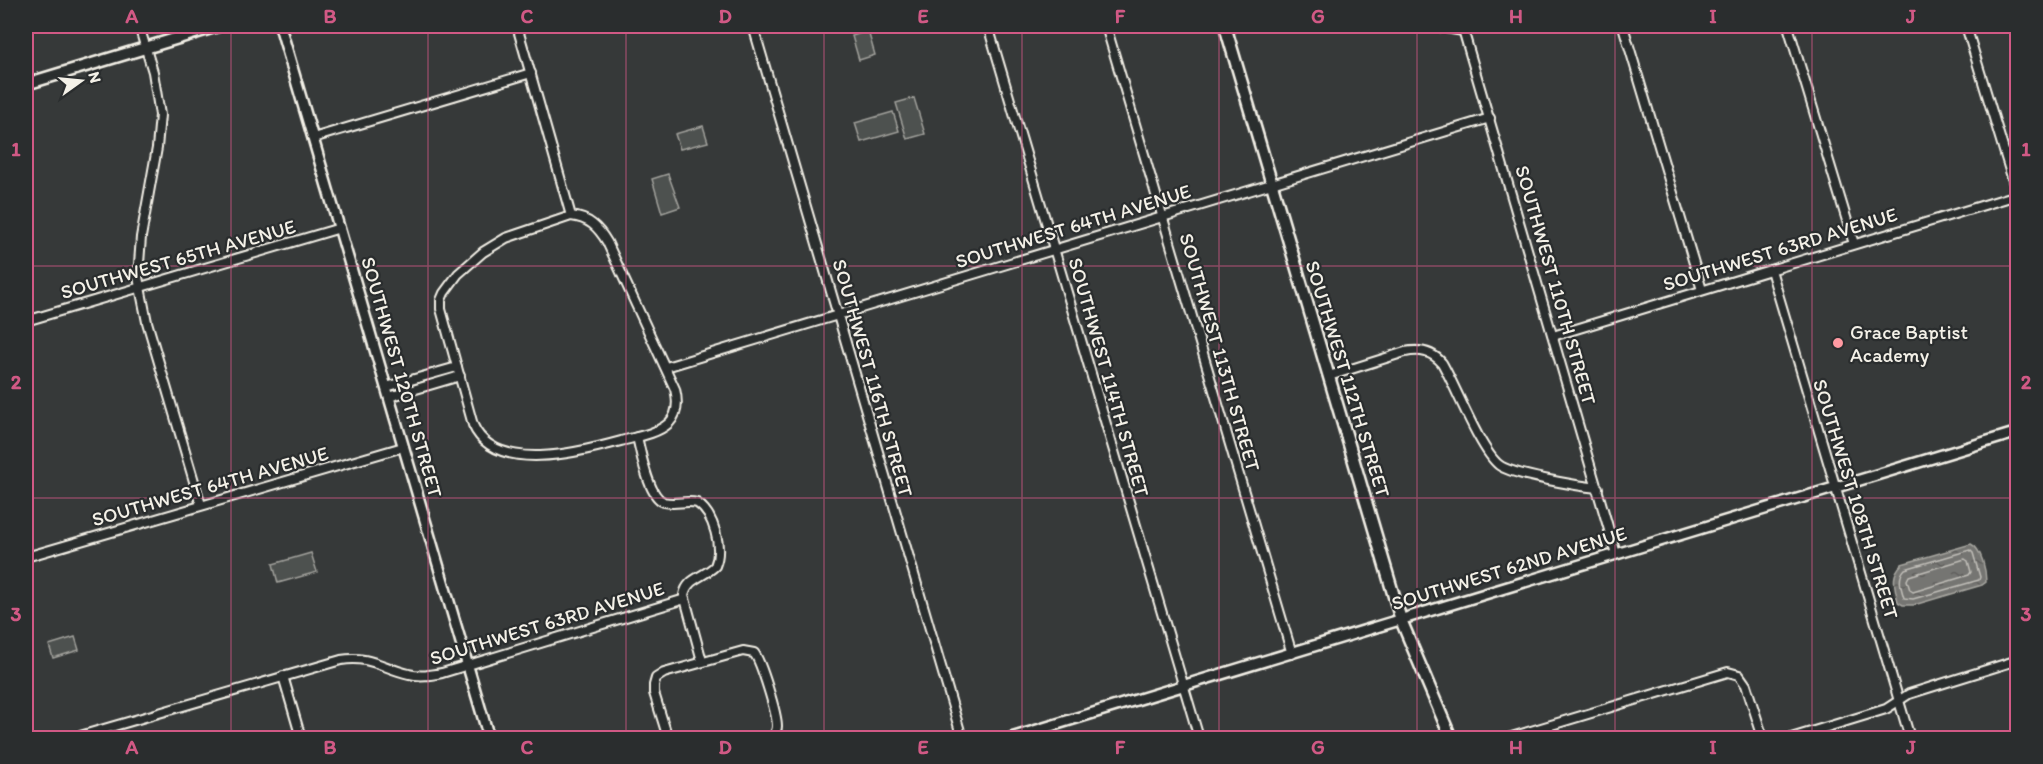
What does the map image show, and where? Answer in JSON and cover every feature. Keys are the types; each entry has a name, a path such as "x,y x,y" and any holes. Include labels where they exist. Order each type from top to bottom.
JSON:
{"main road":[{"path":"26,84 218,26"},
{"name":"SOUTHWEST 112TH STREET","path":"1225,26 1401,620 1451,738"}],"street":[{"path":"139,26 158,96 159,124 137,268 139,287 201,505"},
{"name":"SOUTHWEST 120TH STREET","path":"280,26 489,738"},
{"path":"517,26 571,216"},
{"name":"SOUTHWEST 116TH STREET","path":"753,26 962,738"},
{"name":"SOUTHWEST 114TH STREET","path":"988,26 1199,738"},
{"name":"SOUTHWEST 113TH STREET","path":"1106,26 1292,654"},
{"path":"1434,26 1463,28"},
{"path":"1623,26 1702,290"},
{"path":"1788,26 1854,244"},
{"path":"1966,26 2017,196"},
{"name":"SOUTHWEST 110TH STREET","path":"1463,28 1616,554"},
{"path":"313,138 531,73"},
{"name":"SOUTHWEST 64TH AVENUE","path":"666,367 1490,118"},
{"name":"SOUTHWEST 63RD AVENUE","path":"1554,336 2017,196"},
{"path":"571,216 587,219 601,231 666,367 677,397 675,415 665,426 637,437 586,451 534,455 497,449 477,433 441,309 441,300 450,284 471,261 506,238 571,216"},
{"name":"SOUTHWEST 65TH AVENUE","path":"26,321 340,228"},
{"name":"SOUTHWEST 108TH STREET","path":"1771,270 1910,738"},
{"path":"2018,272 2018,303"},
{"path":"1329,376 1405,352 1428,352 1442,363 1484,446 1499,465 1515,472 1598,488"},
{"path":"388,392 457,367"},
{"path":"388,392 460,376"},
{"name":"SOUTHWEST 62ND AVENUE","path":"1011,738 2018,432"},
{"path":"637,437 650,485 657,498 664,502 698,503 707,512 714,530 718,550 717,562 711,570 687,585 684,599 702,661"},
{"name":"SOUTHWEST 64TH AVENUE","path":"26,557 403,447"},
{"name":"SOUTHWEST 63RD AVENUE","path":"73,738 348,659 372,660 417,676 442,673 684,599"},
{"path":"668,738 654,693 654,680 664,673 739,651 754,653 760,664 777,720 774,736"},
{"path":"1791,738 1886,709 1909,694 2018,660"},
{"path":"1508,738 1724,673 1737,674 1746,685 1763,738"},
{"path":"283,676 301,738"},
{"path":"102,730 105,738"}],"shaded area":[{"path":"868,31 875,55 859,60 852,36"},
{"path":"914,98 925,134 907,139 896,103"},
{"path":"893,112 899,131 861,142 855,123"},
{"path":"703,126 708,142 680,149 675,134"},
{"path":"668,174 680,207 662,213 652,179"},
{"path":"311,553 317,572 278,583 273,564"},
{"path":"75,637 79,650 53,658 49,645"}],"water":[{"path":"1971,544 1981,555 1986,582 1914,605 1903,605 1898,602 1895,577 1902,564"}],"place":[{"name":"Grace Baptist Academy","path":"1838,343"}]}
